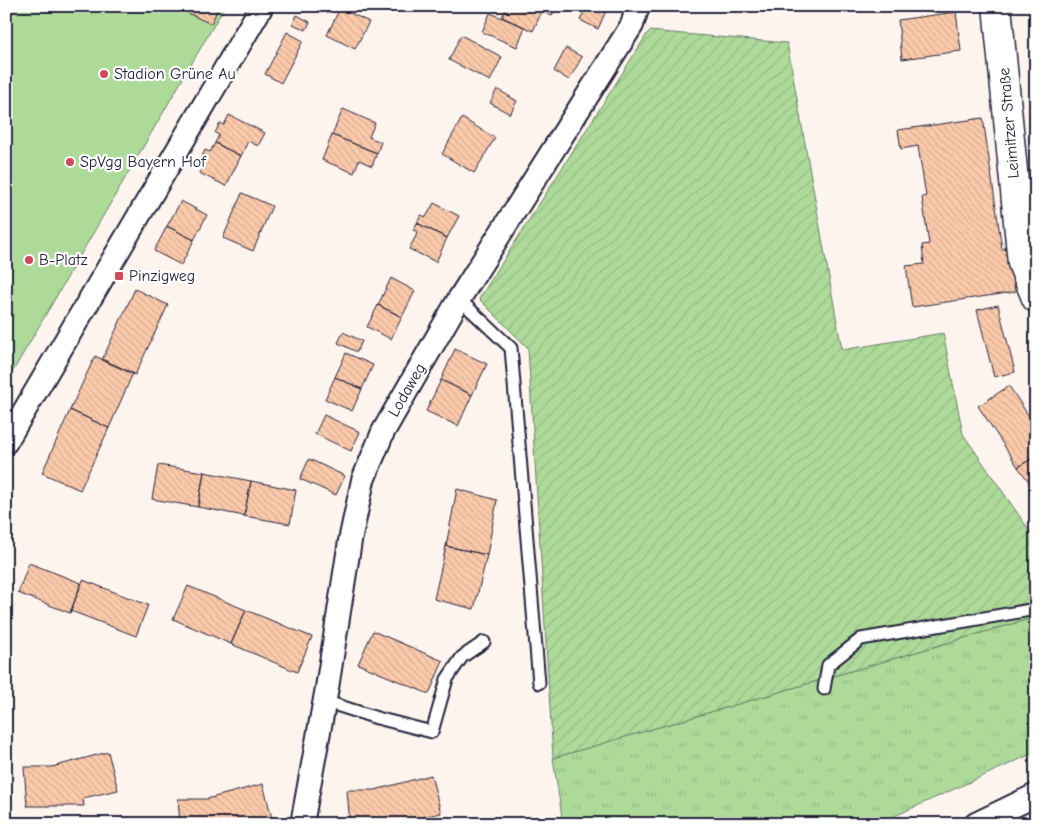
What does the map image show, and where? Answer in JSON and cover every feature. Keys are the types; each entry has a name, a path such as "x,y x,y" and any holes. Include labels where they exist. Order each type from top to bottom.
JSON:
{"street":[{"path":"6,442 262,6"},
{"name":"Lodaweg","path":"302,824 350,541 363,480 382,432 459,300 632,25 638,6"},
{"name":"Leimitzer Straße","path":"998,6 1022,263 1036,298"},
{"path":"976,824 1036,796"}],"lane":[{"path":"459,300 511,348 539,683"},
{"path":"824,689 828,665 861,639 1036,609"},
{"path":"324,701 377,718 432,732 447,679 462,657 484,642"}],"green space":[{"name":"SpVgg Bayern Hof","path":"6,6 225,6 6,383"},
{"path":"649,31 787,43 842,350 943,333 963,434 1036,540 1036,617 553,758 528,348 479,299"},
{"path":"1036,617 1036,752 877,824 563,824 553,758"}],"building":[{"path":"180,6 219,6 211,24 179,9"},
{"path":"507,6 530,6 542,11 533,31 502,17"},
{"path":"530,6 556,6 552,16"},
{"path":"587,6 608,6 598,29 580,20"},
{"path":"340,8 369,22 355,49 327,35"},
{"path":"956,12 961,51 902,59 898,20"},
{"path":"490,13 525,27 517,47 482,32"},
{"path":"297,15 310,22 306,30 293,24"},
{"path":"287,32 303,41 281,83 265,74"},
{"path":"461,35 502,57 490,81 449,60"},
{"path":"566,48 582,57 569,80 554,71"},
{"path":"497,89 517,101 510,114 490,103"},
{"path":"343,109 375,123 369,137 381,142 377,153 332,135"},
{"path":"229,115 265,133 258,146 248,141 241,156 215,143 219,135 215,133 220,123 224,125"},
{"path":"462,118 495,138 474,173 442,154"},
{"path":"983,118 1002,249 1009,248 1015,292 912,307 906,266 924,264 922,245 929,244 922,197 926,196 918,146 901,149 898,130"},
{"path":"332,135 377,153 372,166 359,160 354,173 322,160"},
{"path":"215,143 241,156 226,186 199,173 204,163 200,161 205,150 210,152"},
{"path":"242,193 272,206 253,251 223,238"},
{"path":"181,201 207,215 194,240 167,226"},
{"path":"434,203 459,216 447,238 417,223 421,215 426,217"},
{"path":"417,223 447,238 436,262 409,249 418,232 413,230"},
{"path":"167,226 194,240 181,265 154,251"},
{"path":"391,278 415,291 402,317 378,305"},
{"path":"135,289 168,305 135,375 102,360"},
{"path":"378,305 402,317 391,339 367,327"},
{"path":"998,305 1015,372 994,377 977,310"},
{"path":"343,332 362,341 357,352 338,343"},
{"path":"455,349 487,364 472,395 441,380"},
{"path":"346,353 373,365 362,389 335,377"},
{"path":"95,356 133,373 109,428 70,410"},
{"path":"335,377 362,389 352,411 325,399"},
{"path":"441,380 472,395 458,426 426,411"},
{"path":"1009,386 1036,427 1036,456 1018,467 978,406"},
{"path":"70,410 109,428 80,490 42,473"},
{"path":"324,415 360,432 351,451 315,434"},
{"path":"1036,456 1036,491 1018,467"},
{"path":"309,459 345,476 336,495 300,479"},
{"path":"158,465 204,472 198,507 152,499"},
{"path":"204,472 251,481 244,516 198,507"},
{"path":"251,481 296,490 290,524 244,516"},
{"path":"457,489 497,500 487,555 446,546"},
{"path":"446,546 487,555 474,609 434,599"},
{"path":"29,563 81,583 70,613 18,593"},
{"path":"83,580 148,605 136,636 71,611"},
{"path":"188,586 246,610 231,644 173,619"},
{"path":"246,610 312,637 297,672 231,644"},
{"path":"373,631 443,661 429,694 358,664"},
{"path":"108,752 118,790 83,798 84,806 27,806 24,767 52,767"},
{"path":"431,775 441,813 406,821 407,824 350,824 347,790 375,790"},
{"path":"263,784 273,822 266,824 180,824 178,799 207,799"}],"place":[{"name":"Stadion Grüne Au","path":"104,74"},
{"name":"SpVgg Bayern Hof","path":"70,162"},
{"name":"B-Platz","path":"29,260"},
{"name":"Pinzigweg","path":"119,276"}]}
